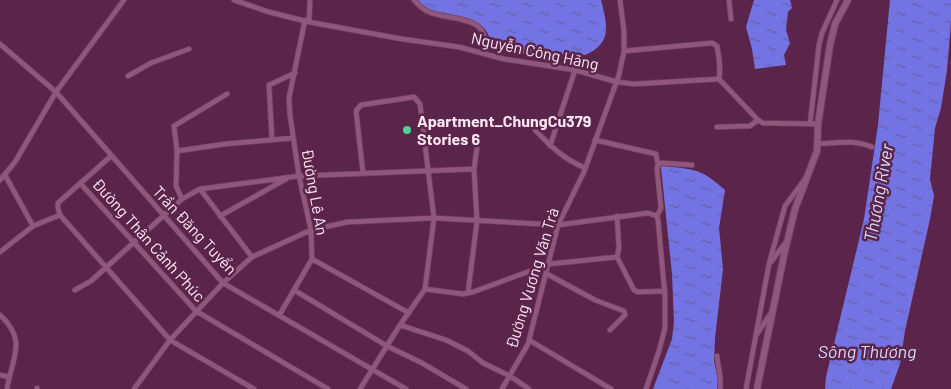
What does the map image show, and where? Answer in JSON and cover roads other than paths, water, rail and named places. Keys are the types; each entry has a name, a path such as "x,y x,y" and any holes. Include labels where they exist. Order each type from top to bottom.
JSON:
{"street":[{"path":"0,180 15,162 56,92 124,0"},
{"name":"Nguyễn Công Hãng","path":"234,0 269,12 307,21 402,39 459,47 504,60 575,70 617,82 634,84 719,79"},
{"name":"Đường Lê An","path":"310,0 289,98 299,176 311,230 312,259 409,313"},
{"path":"414,0 428,12 466,19 477,24 486,40 485,54"},
{"name":"Đường Vương Văn Trà","path":"502,389 529,340 558,225 585,168 617,82 624,51 624,31 620,0"},
{"path":"729,0 731,19"},
{"path":"810,124 819,44 837,0"},
{"path":"757,389 795,208 818,151 818,124 830,45 836,24 848,0"},
{"path":"624,51 712,43 716,46 719,56 719,79 758,120 770,124 818,124"},
{"name":"Trần Đăng Tuyển","path":"0,44 56,92 223,283 280,314 406,389"},
{"path":"128,76 150,63 189,49"},
{"path":"550,146 575,70"},
{"path":"272,140 269,85 295,73"},
{"path":"182,199 176,186 177,152 174,126 228,94"},
{"path":"360,389 400,325 425,290 434,218 420,104 414,97 361,105 357,108 363,173"},
{"path":"717,127 750,126 758,120"},
{"path":"535,130 550,146 568,160 585,168"},
{"path":"177,152 225,144 293,138"},
{"path":"595,140 656,154 661,208 657,216 666,314 664,336 646,389"},
{"path":"818,144 860,142 872,147"},
{"path":"468,293 477,221 474,169 477,147"},
{"path":"111,156 58,203 60,215 170,340 254,389"},
{"path":"658,165 662,163 692,165"},
{"path":"75,290 91,281 182,199 200,189 299,176 474,169"},
{"path":"5,175 33,226"},
{"path":"220,216 289,177"},
{"path":"746,389 769,264 786,206 793,193 806,177"},
{"name":"Đường Thân Cảnh Phúc","path":"80,183 196,311 328,389"},
{"path":"200,189 252,257"},
{"path":"134,389 170,340 223,283 252,257 311,230 348,222 434,218 558,225 648,213 657,216"},
{"path":"0,252 33,226 60,215"},
{"path":"616,257 620,248 617,216"},
{"path":"769,264 788,239"},
{"path":"616,257 634,290 641,292 664,291"},
{"path":"425,290 463,294 549,264 616,257"},
{"path":"280,314 312,259"},
{"path":"547,274 595,300 624,311 624,315 610,330"},
{"path":"294,290 387,346 422,363 466,389"},
{"path":"756,337 773,310"},
{"path":"0,316 9,324 17,339 7,389"},
{"path":"400,325 446,340 468,351 482,364 510,376 529,389"},
{"path":"529,340 610,389"},
{"path":"717,356 722,380 720,389"},
{"path":"0,375 9,377"},
{"path":"753,389 758,381"}],"water":[{"path":"417,0 601,0 606,32 600,45 585,55 512,53 493,45 484,28 432,15"},
{"path":"754,0 790,0 792,8 788,12 786,30 790,43 784,55 786,65 755,69 746,27"},
{"name":"Sông Thương","path":"890,0 951,0 947,70 941,108 935,128 930,179 934,196 905,331 900,364 891,389 825,389 826,377 864,219 878,125"},
{"path":"661,167 697,171 725,190 719,228 723,269 715,338 714,361 718,379 717,389 653,389 672,339 674,322 672,274"}],"place":[{"name":"Apartment_ChungCu379 Stories 6","path":"407,130"}],"water label":[{"name":"Thương River","path":"879,193"}]}
